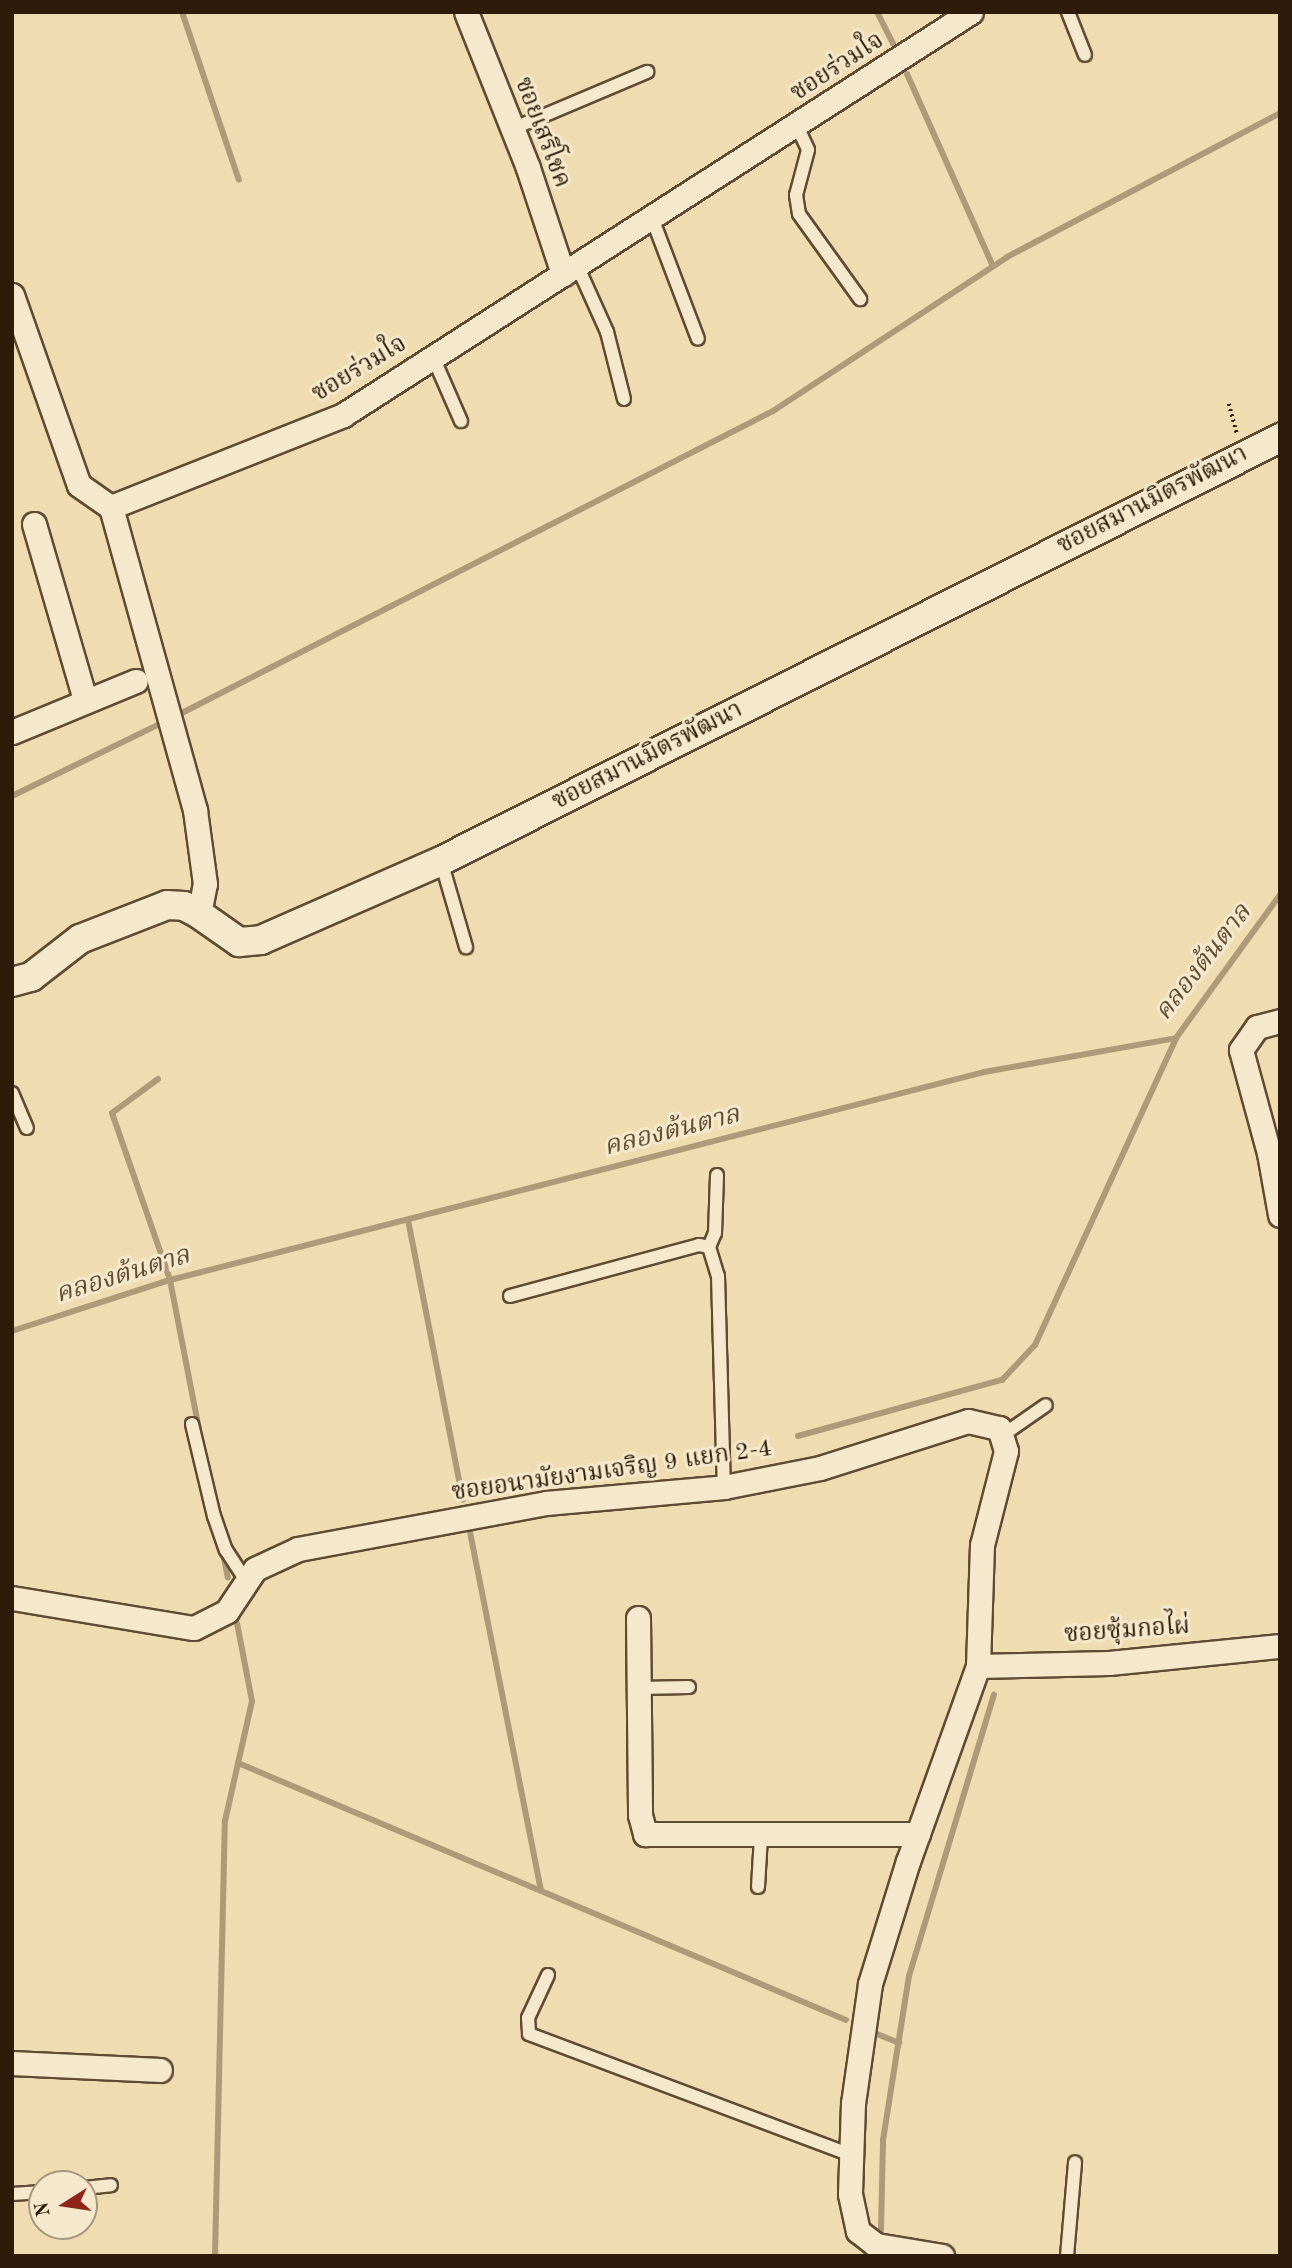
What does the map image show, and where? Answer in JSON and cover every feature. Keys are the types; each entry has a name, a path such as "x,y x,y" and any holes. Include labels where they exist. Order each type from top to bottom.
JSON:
{"street":[{"name":"ซอยเสรีโชค","path":"466,12 569,268"},
{"name":"ซอยร่วมใจ","path":"111,507 343,415 971,12"},
{"path":"12,295 79,485 111,507 183,762 204,862 200,914"},
{"name":"ซอยสมานมิตรพัฒนา","path":"12,982 31,976 80,939 167,905 200,914 239,942 254,942 441,861 1280,438"},
{"path":"34,524 85,700"},
{"path":"12,732 136,681"},
{"path":"1280,1021 1257,1027 1241,1050 1276,1173 1280,1215"},
{"name":"ซอยอนามัยงามเจริญ 9 แยก 2-4","path":"12,1598 194,1628 227,1611 245,1579 266,1562 298,1549 483,1513 622,1494 724,1487 820,1468 968,1421 989,1423 1003,1435"},
{"path":"942,2256 865,2240 853,2217 849,2154 862,2022 918,1834 978,1666 982,1545 1006,1451 1003,1435"},
{"path":"638,1618 640,1815 645,1834 918,1834"},
{"name":"ซอยซุ้มกอไผ่","path":"978,1666 1109,1662 1280,1646"},
{"path":"12,2063 160,2070"}],"lane":[{"path":"1068,12 1085,55"},
{"path":"512,129 647,72"},
{"path":"797,126 808,150 796,195 799,214 860,299"},
{"path":"652,218 698,339"},
{"path":"569,268 607,332 624,398"},
{"path":"433,357 461,421"},
{"path":"441,861 466,947"},
{"path":"12,1093 27,1128"},
{"path":"717,1175 715,1233 709,1247 718,1276 724,1487"},
{"path":"510,1296 699,1245 709,1247"},
{"path":"1003,1435 1046,1405"},
{"path":"192,1424 214,1516 226,1550 245,1579"},
{"path":"639,1688 689,1687"},
{"path":"758,1887 761,1836"},
{"path":"548,1975 528,2018 529,2034 849,2154"},
{"path":"1067,2256 1075,2162"},
{"path":"98,2186 111,2185"}],"path":[{"path":"1229,404 1243,455"}],"waterway":[{"path":"182,12 239,180"},
{"path":"877,12 893,44"},
{"path":"907,74 993,266"},
{"path":"174,717 773,411 1007,257 1280,113"},
{"path":"12,796 164,722"},
{"name":"คลองต้นตาล","path":"12,1331 170,1280 984,1072 1176,1038 1280,895"},
{"path":"798,1436 1002,1380 1035,1345 1176,1038"},
{"path":"158,1079 112,1113 170,1280 199,1429"},
{"path":"408,1220 463,1500"},
{"path":"470,1532 541,1891"},
{"path":"223,1553 228,1578"},
{"path":"215,2256 225,1821 252,1701 237,1623"},
{"path":"881,2230 883,2140 909,1976 994,1695"},
{"path":"238,1763 846,2020"},
{"path":"877,2034 899,2043"}]}
